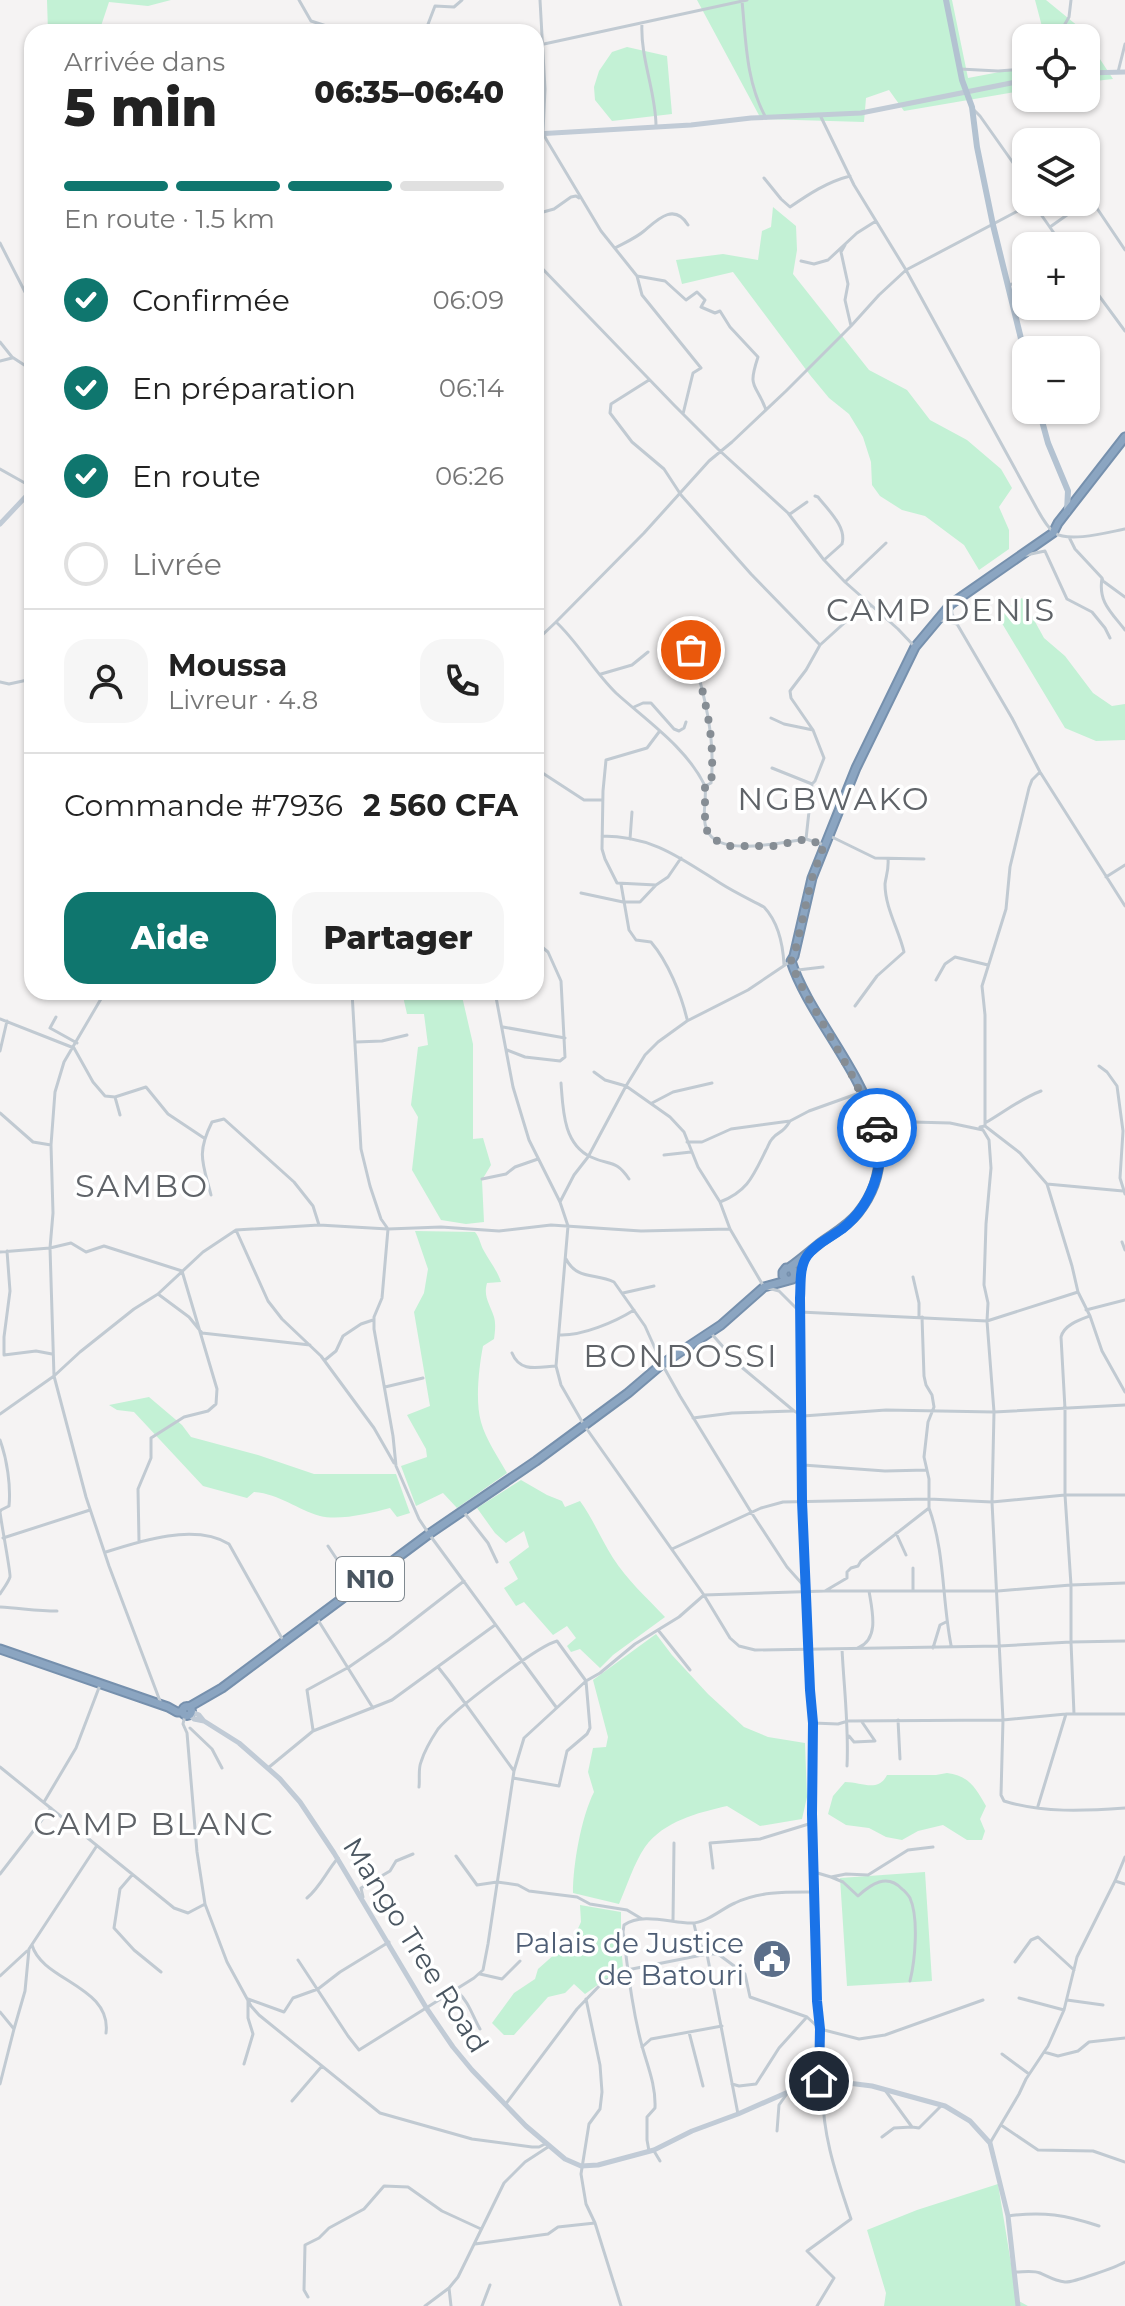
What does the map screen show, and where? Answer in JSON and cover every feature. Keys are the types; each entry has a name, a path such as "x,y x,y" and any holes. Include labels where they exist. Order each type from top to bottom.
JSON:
{"highway":[{"path":"805,1257 852,1220 873,1186 880,1157 875,1121 862,1092 788,963 794,956 812,878 824,845 872,733 915,647 951,604 1053,533 1125,437"},
{"name":"N10","path":"188,1712 198,1708 429,1534 536,1461 768,1286 784,1277 793,1279 793,1271 801,1267 805,1257"},
{"path":"0,1649 174,1711 188,1712"}],"main road":[{"path":"946,0 964,88 972,107 993,225 1020,336"},
{"path":"1100,73 1121,72"},
{"path":"544,133 861,113 1012,82"},
{"path":"1043,424 1068,491 1067,512"},
{"path":"1068,491 1081,496"},
{"path":"0,524 24,498"},
{"name":"Mango Tree Road","path":"188,1712 194,1719 204,1721 239,1743 300,1802 338,1858 427,2009 453,2047 546,2145 581,2166"},
{"path":"581,2166 608,2163 651,2151 692,2131 821,2081 858,2084 952,2108 970,2121 990,2143 1008,2216 1018,2306"}],"street":[{"path":"299,0 311,21 320,24"},
{"path":"428,24 435,6 454,7 462,0"},
{"path":"540,0 542,24"},
{"path":"544,45 747,0"},
{"path":"1065,24 1071,0"},
{"path":"742,1 752,83 766,118"},
{"path":"642,23 656,127"},
{"path":"1121,72 1125,44"},
{"path":"960,69 1012,70"},
{"path":"972,107 1012,162"},
{"path":"820,114 850,176 1053,533 1075,537 1125,529"},
{"path":"544,139 601,231 637,276 642,295 701,368 693,373 683,414"},
{"path":"764,178 790,207 808,194 850,176"},
{"path":"544,212 571,197 576,196 583,201"},
{"path":"544,633 681,495 709,461 766,410 906,270 1033,203 1053,232"},
{"path":"1100,212 1125,250"},
{"path":"615,248 661,216 677,215 688,225"},
{"path":"1050,227 1066,216"},
{"path":"801,261 821,264 876,221"},
{"path":"847,242 841,252 848,284 845,300 851,326"},
{"path":"0,243 24,290"},
{"path":"544,270 720,451 790,514 824,560 845,582 915,647"},
{"path":"637,276 665,281 686,300 697,292 705,300 701,307 715,313 720,311 730,327 758,357 751,380 766,410"},
{"path":"1008,285 1012,284"},
{"path":"1100,297 1125,331"},
{"path":"0,342 12,357 24,365"},
{"path":"0,361 12,357"},
{"path":"650,380 611,404 609,410 632,442 664,469 681,495 782,609 820,645"},
{"path":"0,469 24,484"},
{"path":"815,496 834,516 844,534 842,544 824,560"},
{"path":"790,514 807,502"},
{"path":"1069,537 1075,549 1103,581 1125,597"},
{"path":"845,582 886,543"},
{"path":"1023,552 1027,555 1045,551 1067,599 1089,609 1110,638"},
{"path":"1102,578 1104,604 1125,630"},
{"path":"863,608 865,600"},
{"path":"951,604 957,624 1040,772 1125,906"},
{"path":"806,839 812,784 824,761 813,730 791,698 790,691 820,645 863,608 871,606"},
{"path":"938,619 957,624"},
{"path":"556,622 615,692 660,732 697,771 705,786 705,825 715,840 730,846 766,846 806,839 824,845"},
{"path":"691,650 709,724 713,762 711,783 705,786"},
{"path":"600,675 632,665 648,652"},
{"path":"0,682 9,684 24,681"},
{"path":"634,707 651,703 679,731 686,722"},
{"path":"771,718 813,730"},
{"path":"656,885 621,884 616,881 603,856 602,836 606,760 647,748 660,732"},
{"path":"772,768 812,784"},
{"path":"1040,772 1029,788 1010,867 1006,909 982,986 985,1015 984,1126 989,1140 991,1168 984,1285 988,1303 994,1412 992,1502 1003,1720 1002,1799 1038,1808 1125,1808"},
{"path":"544,774 584,800 603,800"},
{"path":"630,839 632,812"},
{"path":"828,835 875,858 924,859"},
{"path":"560,1202 645,1055 687,1021 748,990 788,963 782,938 764,907 659,846 625,836 602,836"},
{"path":"581,893 623,902 640,902 668,877 682,858"},
{"path":"855,1006 877,976 904,952 899,930 892,919 885,884 888,859"},
{"path":"1106,877 1125,865"},
{"path":"621,884 629,930 636,940 651,942 658,950 683,1003 687,1021"},
{"path":"507,1050 525,1057 560,1061 565,1057 561,981 544,949"},
{"path":"936,980 945,964 955,957 988,965"},
{"path":"795,971 823,967"},
{"path":"100,1000 64,1062 55,1092 50,1248 54,1376 90,1510 164,1706"},
{"path":"353,1000 361,1149 381,1219 388,1229 382,1298 373,1320 396,1466"},
{"path":"497,1000 513,1087 529,1140 560,1202 568,1226 556,1366 561,1385 584,1425 704,1595 730,1638 739,1646 755,1650 1125,1641"},
{"path":"56,1017 50,1028 75,1045 93,1082 105,1096 115,1097 146,1087 168,1114 204,1138"},
{"path":"0,1019 75,1045"},
{"path":"0,1051 7,1021"},
{"path":"503,1027 565,1038"},
{"path":"356,1042 382,1041 407,1035"},
{"path":"1047,1184 1124,1192 1120,1167 1124,1124 1116,1084 1099,1066"},
{"path":"594,1072 605,1080 626,1086 673,1119 684,1132 698,1167 720,1202 730,1229 768,1286 779,1291 800,1312 987,1321 1078,1292"},
{"path":"561,1083 568,1134 588,1157 621,1168 629,1179"},
{"path":"652,1103 673,1092 712,1083"},
{"path":"984,1126 1019,1100 1041,1091"},
{"path":"687,1142 702,1142 731,1129 790,1121 862,1092"},
{"path":"115,1097 120,1115"},
{"path":"0,1113 33,1142 51,1145"},
{"path":"211,1195 201,1154 212,1122 224,1119 294,1182 313,1206 319,1225"},
{"path":"720,1202 733,1197 746,1186 772,1138 784,1132 790,1121"},
{"path":"875,1121 984,1126 1020,1153 1047,1184 1078,1292 1102,1351 1125,1392"},
{"path":"664,1155 691,1152"},
{"path":"482,1179 506,1174 515,1167 538,1159"},
{"path":"1,1411 54,1376 134,1309 158,1294 214,1243 236,1230 319,1225 499,1231 551,1225 641,1231 730,1229"},
{"path":"236,1230 268,1301 282,1319 325,1360 374,1428 429,1534 556,1707"},
{"path":"1122,1242 1125,1250"},
{"path":"0,1252 71,1243 86,1252 104,1246 182,1271"},
{"path":"7,1251 10,1291 4,1355 36,1351 53,1354"},
{"path":"565,1255 573,1270 606,1278 623,1293 645,1326 662,1364 693,1418 751,1512 787,1567 800,1584 806,1586"},
{"path":"805,1257 801,1274 800,1312 802,1501 813,1723 812,1823 821,2106 851,2219 807,2251 834,2278 817,2306"},
{"path":"564,1273 573,1270"},
{"path":"139,1541 138,1489 151,1458 151,1438 184,1417 208,1411 216,1404 217,1389 182,1271"},
{"path":"913,1277 919,1303 924,1376 934,1407 928,1422 924,1457 929,1508 937,1531 951,1647"},
{"path":"623,1293 654,1286"},
{"path":"158,1294 189,1317 202,1333 311,1345"},
{"path":"1086,1310 1125,1300"},
{"path":"558,1335 574,1336 634,1310"},
{"path":"1074,1714 1062,1333 1090,1316"},
{"path":"325,1360 336,1351 343,1336 373,1320"},
{"path":"710,1332 739,1365 803,1416 886,1410 994,1412 1125,1405"},
{"path":"512,1353 516,1363 521,1366 556,1366"},
{"path":"385,1387 423,1378"},
{"path":"693,1418 794,1411"},
{"path":"0,1440 10,1497 9,1506 0,1511 11,1576 0,1594"},
{"path":"803,1465 885,1471 927,1470"},
{"path":"672,1549 776,1503 929,1499 992,1502 1065,1495 1125,1495"},
{"path":"825,1591 847,1578 851,1568 858,1566 929,1508"},
{"path":"3,1538 90,1510"},
{"path":"463,1511 488,1543 497,1562"},
{"path":"896,1533 906,1555"},
{"path":"105,1552 167,1536 208,1536 226,1541 284,1642"},
{"path":"328,1546 356,1588"},
{"path":"913,1568 913,1590"},
{"path":"313,1731 307,1690 349,1667 407,1627 464,1581"},
{"path":"298,1960 359,2050 480,1974 487,1954 514,1771 524,1738 586,1681 635,1644 679,1617 704,1595 998,1591 1125,1583"},
{"path":"855,1649 867,1644 872,1635 869,1591"},
{"path":"0,1607 31,1612 57,1611"},
{"path":"316,1617 373,1708"},
{"path":"933,1648 940,1625 946,1622"},
{"path":"268,1768 313,1731 392,1700 495,1625"},
{"path":"658,1630 690,1670"},
{"path":"419,1787 420,1763 438,1730 465,1703 557,1641 586,1681 590,1728 567,1751 557,1787 513,1778"},
{"path":"842,1649 849,1736 847,1766"},
{"path":"437,1667 514,1771"},
{"path":"44,1802 76,1748 100,1685"},
{"path":"187,1733 190,1728 188,1712"},
{"path":"188,1712 183,1724 187,1733 197,1852 205,1904 227,1962 248,1999 266,2022 380,2113 472,2139 532,2147 546,2145"},
{"path":"813,1723 1003,1720 1066,1714 1125,1714"},
{"path":"1038,1808 1066,1714"},
{"path":"898,1720 900,1759"},
{"path":"849,1736 854,1742 875,1741 862,1722"},
{"path":"190,1728 212,1749 222,1768"},
{"path":"0,1767 96,1847 183,1913 205,1904"},
{"path":"0,1874 51,1808"},
{"path":"713,1868 710,1843 760,1839 812,1823"},
{"path":"673,1921 674,1843"},
{"path":"0,1976 30,1947 96,1847"},
{"path":"831,1877 870,1874 908,1850 933,1847"},
{"path":"364,1901 361,1888 390,1871 396,1861 413,1854"},
{"path":"456,1856 477,1885 497,1882 518,1885 529,1891 577,1897 590,1904 627,1910 644,1920"},
{"path":"990,2143 1044,2052 1064,2010 1084,1941 1125,1857"},
{"path":"307,1898 321,1886 324,1874 338,1858"},
{"path":"814,1872 843,1882 858,1896 873,1884 889,1880 898,1884 911,1899 915,1923 915,1961 910,1981"},
{"path":"132,1875 120,1889 114,1928 161,1972"},
{"path":"1115,1881 1125,1884"},
{"path":"660,2161 647,2140 647,2117 655,2108 655,2100 627,1970 624,1925 633,1920 694,1924 755,1896 814,1892"},
{"path":"694,1924 698,1941 707,1954 738,2114"},
{"path":"1015,1962 1031,1940 1038,1937 1074,1970"},
{"path":"248,1999 284,2012 293,1998 318,1989 389,1942"},
{"path":"0,2084 25,1991 30,1947"},
{"path":"30,1947 38,1959 98,2004 106,2017 106,2033"},
{"path":"505,2105 586,1999 604,1981 627,1970 718,1954 745,1974 750,1997 807,2017 820,2029 859,2039 871,2038 983,2000"},
{"path":"480,1974 502,1979 520,1961"},
{"path":"457,1991 471,2008 480,2029"},
{"path":"1019,1998 1064,2010"},
{"path":"244,2064 253,2034 248,2018 248,1999"},
{"path":"586,1999 600,2065 602,2092 600,2109 589,2124 589,2138 581,2166 586,2204 621,2306"},
{"path":"1067,2000 1103,2005"},
{"path":"0,2012 14,2029"},
{"path":"732,2084 756,2084 779,2048 807,2017"},
{"path":"642,2047 651,2039 722,2026"},
{"path":"689,2032 703,2086"},
{"path":"1044,2052 1058,2056 1078,2051 1089,2042 1125,2038"},
{"path":"1002,2054 1029,2074"},
{"path":"292,2101 322,2066"},
{"path":"885,2090 912,2127"},
{"path":"777,2131 779,2105 788,2092"},
{"path":"882,2137 894,2128 919,2128 941,2105"},
{"path":"1001,2125 1041,2151 1093,2151 1125,2162"},
{"path":"425,2306 458,2277 504,2183 546,2145"},
{"path":"308,2297 304,2290 305,2245 364,2209 384,2186 408,2187 442,2211 481,2229"},
{"path":"1008,2216 1036,2213 1064,2215 1099,2226"},
{"path":"475,2244 548,2234 558,2227 595,2223"},
{"path":"1015,2272 1038,2272 1049,2279 1069,2283 1097,2272 1104,2273 1125,2262"},
{"path":"482,2306 490,2285"},
{"path":"449,2288 451,2306"}],"green space":[{"path":"47,0 171,0 148,6 109,2 102,24 48,24"},
{"path":"697,0 952,0 968,78 1012,70 1012,92 904,111 889,90 866,98 864,122 761,119"},
{"path":"1035,0 1046,0 1075,24 1041,24"},
{"path":"627,47 667,56 672,114 612,121 595,100 594,87 599,71 612,52"},
{"path":"1100,59 1113,79 1100,80"},
{"path":"773,207 796,226 797,250 793,274 869,370 907,390 930,420 967,440 1001,469 1012,488 999,507 1009,530 1009,549 979,570 964,545 925,516 902,510 880,496 872,485 871,462 863,437 849,414 829,398 810,375 733,272 682,284 676,260 723,254 758,260 762,231 771,227"},
{"path":"1022,598 1044,638 1065,656 1093,693 1112,706 1125,704 1125,740 1096,741 1065,728 997,615"},
{"path":"404,1000 463,1000 473,1044 473,1139 483,1138 491,1165 482,1180 484,1222 466,1224 441,1220 412,1170 418,1117 411,1105 418,1047 428,1045 424,1014 407,1014"},
{"path":"415,1231 475,1232 501,1282 487,1283 486,1288 495,1331 494,1339 483,1346 478,1404 486,1435 507,1473 457,1508 443,1493 416,1506 401,1466 427,1457 426,1449 407,1415 430,1406 414,1312 424,1293 428,1269"},
{"path":"149,1397 182,1425 191,1437 314,1474 396,1474 410,1513 397,1517 390,1508 355,1516 320,1516 263,1493 254,1492 247,1498 203,1486 134,1412 117,1410 109,1405"},
{"path":"521,1480 562,1501 565,1507 580,1501 619,1566 665,1617 600,1668 580,1649 571,1652 567,1646 576,1638 567,1626 553,1635 524,1602 516,1606 504,1588 518,1579 509,1562 529,1547 524,1531 506,1543 477,1508"},
{"path":"656,1634 708,1694 744,1727 768,1737 805,1743 807,1797 802,1819 760,1826 727,1806 671,1824 645,1847 619,1904 573,1893 579,1842 594,1792 588,1772 593,1748 606,1747 608,1737 593,1680"},
{"path":"947,1773 961,1776 971,1784 986,1806 980,1819 985,1831 982,1840 967,1840 943,1825 918,1831 902,1840 886,1837 869,1828 846,1825 828,1814 833,1796 845,1782 874,1785 887,1775"},
{"path":"925,1872 932,1981 847,1986 840,1878"},
{"path":"580,1905 621,1912 623,1967 585,1994 574,1984 565,1993 548,1997 514,2035 504,2035 492,2023 514,1993 535,1979 538,1969 574,1937 581,1922"},
{"path":"998,2184 1017,2300 1028,2306 884,2306 886,2293 867,2230"}],"way so far":[{"path":"691,650 709,724 713,762 711,783 705,786 704,816 708,833 715,840 730,846 773,846 806,839 824,845 812,878 791,961 798,980 862,1092 877,1128"}],"place":[{"name":"Palais de Justice de Batouri","path":"772,1959"}],"district":[{"name":"CAMP DENIS","path":"941,609"},
{"name":"NGBWAKO","path":"834,798"},
{"name":"SAMBO","path":"142,1185"},
{"name":"BONDOSSI","path":"681,1355"},
{"name":"CAMP BLANC","path":"154,1823"}],"route":[{"path":"819,2081 812,1814 813,1723 802,1501 801,1274 808,1254 852,1220 865,1202 873,1186 880,1157 877,1128"}]}
